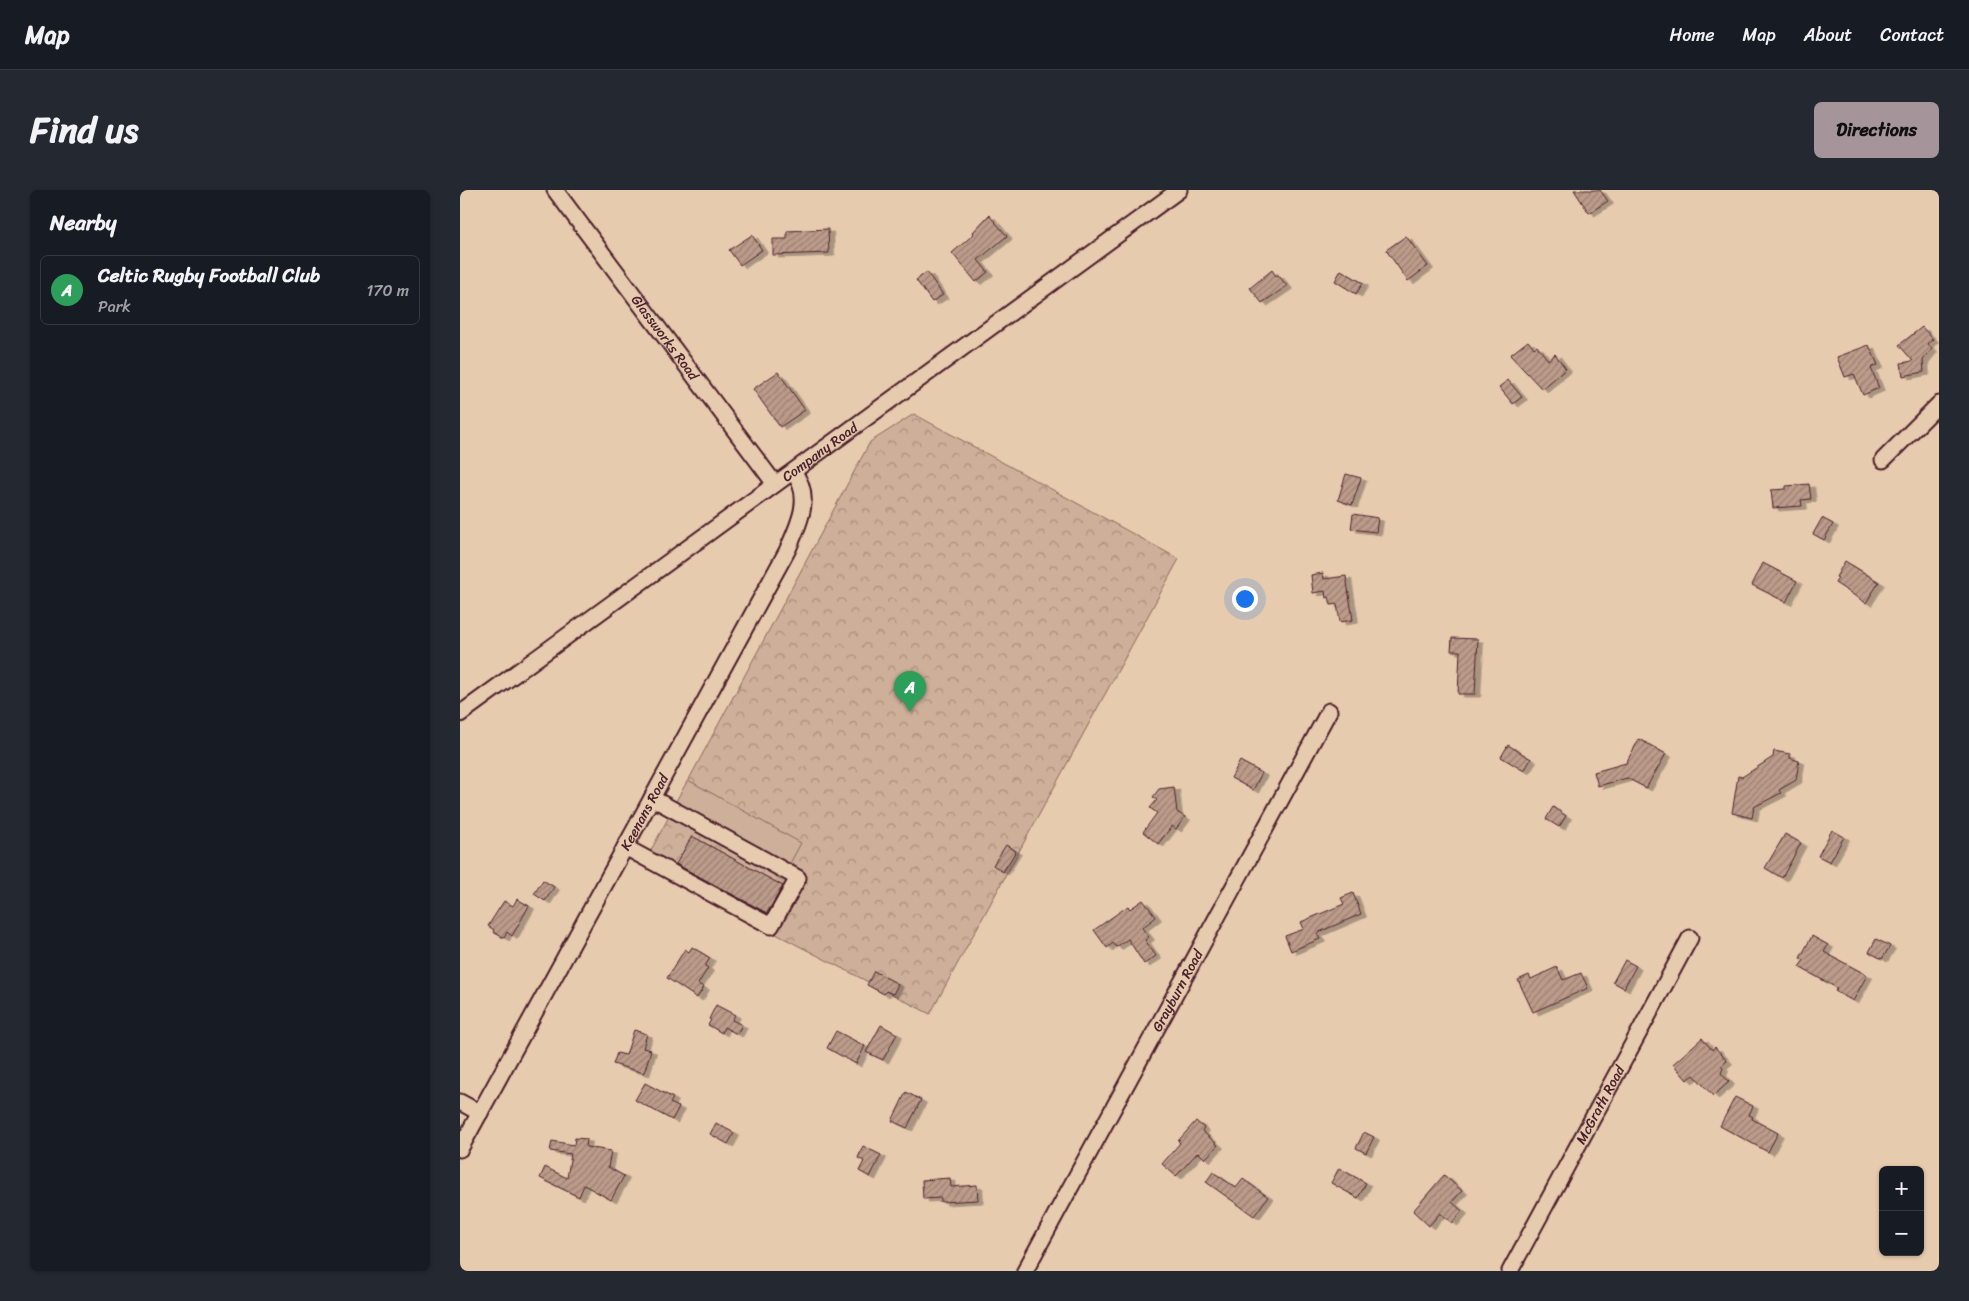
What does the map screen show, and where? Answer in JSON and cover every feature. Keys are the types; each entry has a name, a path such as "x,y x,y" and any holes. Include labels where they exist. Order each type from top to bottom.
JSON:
{"street":[{"name":"Glassworks Road","path":"555,190 774,484"},
{"name":"Company Road","path":"460,714 1179,190"},
{"path":"1883,460 1939,404"},
{"name":"Keenans Road","path":"460,1149 788,551 802,515 804,496 798,479 793,472"},
{"name":"Grayburn Road","path":"1025,1271 1329,712"},
{"path":"625,847 771,926 798,878 652,798"},
{"name":"McGrath Road","path":"1510,1271 1690,938"},
{"path":"460,1102 480,1113"}],"green space":[{"path":"914,414 1179,559 930,1014 643,865 870,442"},
{"path":"688,780 801,843 786,871 672,808"}],"building":[{"path":"1574,190 1600,190 1608,201 1589,213"},
{"path":"989,215 1007,236 978,260 988,272 976,282 952,253 974,234 973,232"},
{"path":"828,229 829,253 773,255 773,239 787,239 787,231"},
{"path":"752,235 762,250 740,265 729,250"},
{"path":"1406,236 1428,266 1408,281 1386,250"},
{"path":"1272,270 1287,286 1262,303 1250,288"},
{"path":"1341,270 1363,283 1356,294 1335,281"},
{"path":"927,272 943,295 932,302 916,280"},
{"path":"1922,327 1933,339 1928,344 1932,349 1923,360 1924,372 1903,376 1901,363 1913,361 1899,345"},
{"path":"1528,341 1534,348 1537,346 1548,360 1555,354 1566,369 1542,389 1510,355"},
{"path":"1869,345 1878,365 1871,368 1879,388 1863,395 1854,374 1845,377 1837,357"},
{"path":"778,372 805,410 780,427 753,389"},
{"path":"1508,380 1522,397 1513,404 1499,387"},
{"path":"1346,474 1361,478 1352,505 1338,500"},
{"path":"1809,484 1811,499 1801,500 1802,506 1773,508 1771,490 1786,489 1786,486"},
{"path":"1353,514 1378,518 1376,532 1351,529"},
{"path":"1822,518 1833,524 1824,540 1813,534"},
{"path":"1845,561 1879,582 1866,603 1835,583 1838,578 1836,577"},
{"path":"1763,563 1797,581 1786,602 1752,585"},
{"path":"1323,573 1324,579 1346,576 1353,620 1340,622 1337,604 1331,605 1329,597 1326,598 1325,591 1313,593 1311,575"},
{"path":"1452,638 1478,639 1475,694 1458,694 1460,651 1451,651"},
{"path":"1639,739 1666,754 1646,788 1627,778 1598,786 1594,772 1626,763"},
{"path":"1508,745 1531,759 1524,771 1501,757"},
{"path":"1774,751 1790,754 1790,758 1799,761 1796,780 1779,790 1781,793 1754,807 1752,818 1732,813 1738,776 1742,777 1773,757"},
{"path":"1240,761 1262,773 1253,790 1231,778"},
{"path":"1174,787 1177,812 1185,817 1176,829 1172,826 1158,844 1143,832 1157,813 1150,808 1157,800 1153,797 1159,789"},
{"path":"1553,807 1566,816 1559,827 1546,819"},
{"path":"1832,830 1844,837 1830,862 1818,856"},
{"path":"1785,834 1801,843 1782,878 1765,868"},
{"path":"692,836 783,886 767,913 676,864"},
{"path":"1006,845 1016,851 1003,872 993,865"},
{"path":"543,880 554,887 545,901 534,894"},
{"path":"1353,893 1361,914 1317,933 1320,939 1291,951 1285,936 1304,929 1301,922 1344,904 1341,898"},
{"path":"517,899 529,906 512,936 507,932 504,938 493,932 494,930 488,926 504,901 513,906"},
{"path":"1143,900 1156,917 1142,928 1149,937 1145,940 1156,956 1144,964 1128,939 1116,947 1113,943 1107,948 1094,930 1128,906 1130,909"},
{"path":"1812,936 1828,945 1824,952 1867,975 1853,1001 1835,991 1837,988 1799,967 1804,960 1800,958"},
{"path":"1876,939 1890,946 1882,959 1869,952"},
{"path":"692,947 710,958 705,966 708,968 698,984 704,987 697,998 667,978 685,949 689,952"},
{"path":"1625,960 1636,966 1624,988 1613,982"},
{"path":"1557,967 1563,980 1581,973 1588,988 1533,1012 1518,980 1529,975 1531,979"},
{"path":"874,971 898,984 893,994 886,991 884,994 867,985"},
{"path":"716,1005 735,1015 732,1020 742,1025 737,1034 724,1027 722,1033 708,1025"},
{"path":"881,1025 897,1034 883,1060 866,1052"},
{"path":"634,1030 647,1034 643,1048 651,1050 644,1073 613,1064 617,1053 626,1055"},
{"path":"836,1031 865,1046 856,1064 827,1048"},
{"path":"1702,1038 1712,1050 1715,1047 1727,1061 1721,1066 1723,1068 1721,1073 1729,1082 1713,1096 1694,1075 1687,1080 1673,1064"},
{"path":"645,1083 673,1098 670,1103 679,1107 672,1120 635,1100"},
{"path":"906,1092 921,1100 907,1128 892,1121"},
{"path":"1735,1097 1753,1106 1749,1115 1753,1117 1752,1119 1778,1133 1768,1152 1720,1126"},
{"path":"1196,1121 1204,1128 1202,1131 1218,1145 1205,1159 1198,1152 1176,1176 1162,1164 1180,1143 1178,1141"},
{"path":"716,1123 734,1133 728,1144 710,1134"},
{"path":"1364,1132 1374,1137 1366,1153 1356,1148"},
{"path":"575,1138 587,1139 586,1147 611,1151 608,1167 624,1176 611,1200 584,1185 579,1197 540,1178 545,1167 567,1178 571,1154 550,1151 552,1141 574,1145"},
{"path":"863,1146 881,1155 870,1177 859,1171 864,1161 858,1158"},
{"path":"1339,1168 1366,1183 1358,1198 1331,1183"},
{"path":"1213,1172 1236,1188 1243,1179 1268,1197 1254,1216 1206,1182"},
{"path":"1444,1175 1462,1191 1452,1202 1462,1211 1452,1223 1440,1213 1429,1226 1413,1211"},
{"path":"950,1178 951,1187 977,1185 978,1200 941,1202 941,1198 923,1199 922,1180"}],"place":[{"name":"Celtic Rugby Football Club","path":"910,712"}]}
